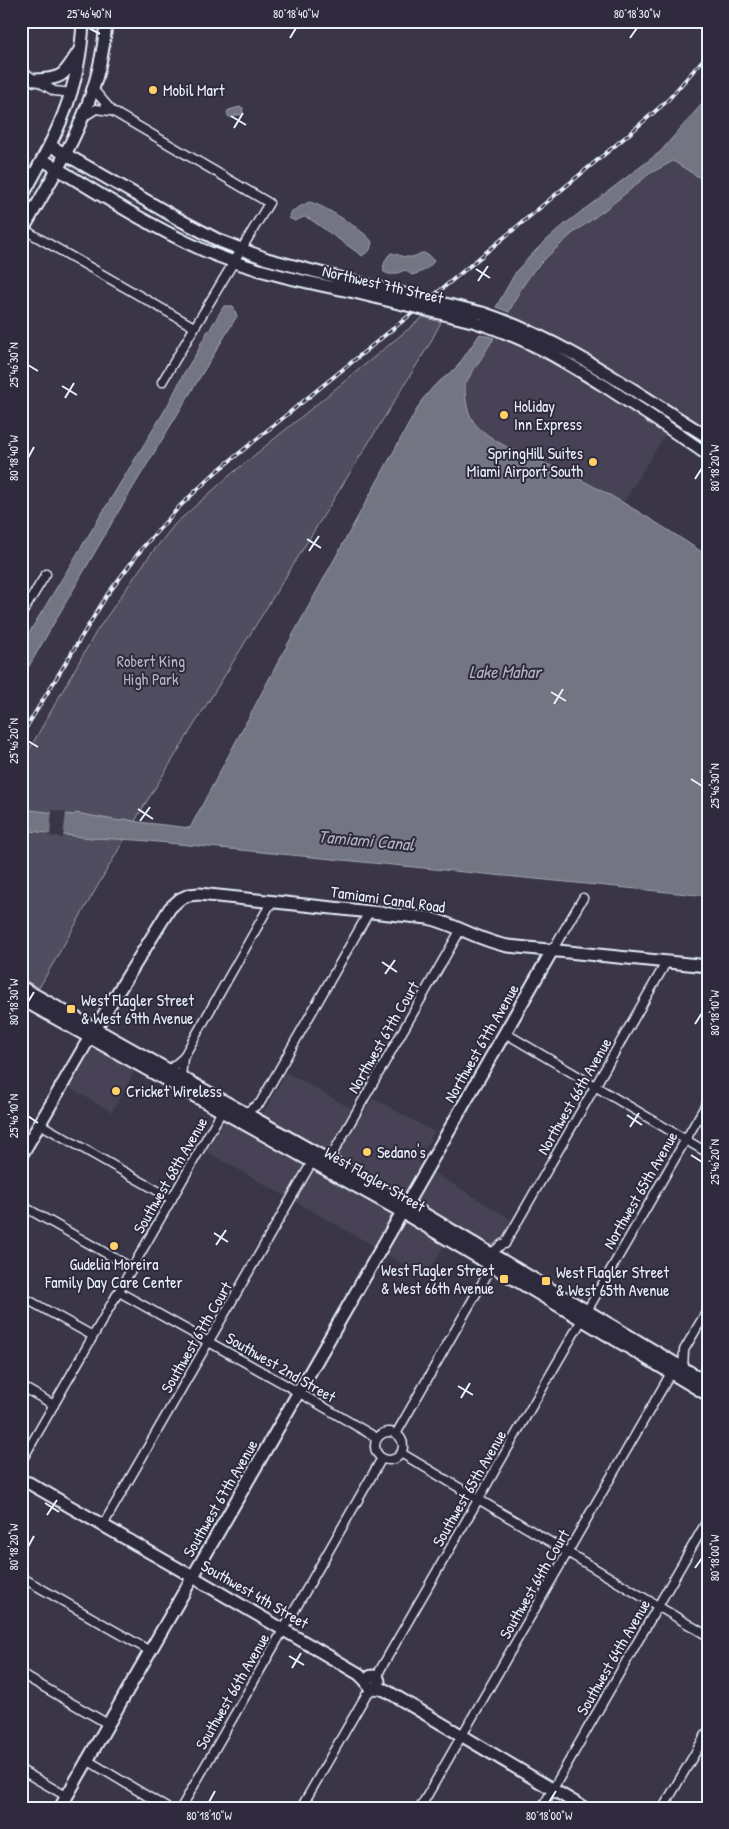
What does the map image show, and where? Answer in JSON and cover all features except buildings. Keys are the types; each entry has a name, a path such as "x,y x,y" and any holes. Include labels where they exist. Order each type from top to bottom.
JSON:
{"main road":[{"path":"21,198 24,185 51,146 72,93 81,47 83,21"},
{"path":"22,231 58,169 85,116 94,90 102,56 106,21"},
{"path":"35,80 51,80 60,76 81,47"},
{"path":"72,93 94,90"},
{"name":"Northwest 7th Street","path":"51,146 186,223 241,250 350,286 525,329 572,352 708,437"},
{"name":"Northwest 7th Street","path":"43,160 180,239 234,262 274,274 350,286"},
{"name":"Northwest 7th Street","path":"479,318 550,353 636,406 708,455"},
{"name":"Tamiami Canal Road","path":"93,1033 170,908 180,899 189,895 199,894 428,918 447,922 496,944 708,966"},
{"name":"Northwest 67th Avenue","path":"404,1208 553,950"},
{"name":"West Flagler Street","path":"21,987 222,1111 312,1162 503,1261 671,1373 708,1395"},
{"name":"West Flagler Street","path":"21,999 169,1070 259,1120 329,1160 492,1266 669,1360 708,1383"},
{"path":"21,1156 93,1033"},
{"name":"Southwest 67th Avenue","path":"60,1808 404,1208"},
{"name":"Southwest 4th Street","path":"24,1480 373,1682 584,1808"}],"street":[{"path":"21,71 54,91 72,93"},
{"path":"94,90 112,111 269,203 162,382"},
{"path":"85,116 96,110 112,111"},
{"path":"22,231 194,327"},
{"path":"21,615 46,574"},
{"name":"Northwest 67th Avenue","path":"553,950 583,898"},
{"path":"169,1070 183,1058 272,902"},
{"path":"246,1113 260,1102 369,912"},
{"name":"Northwest 67th Court","path":"329,1160 461,929"},
{"name":"Northwest 66th Avenue","path":"503,1261 505,1244 667,962"},
{"path":"505,1032 708,1153"},
{"path":"182,1077 183,1058"},
{"name":"Northwest 65th Avenue","path":"584,1316 708,1101"},
{"path":"259,1120 260,1102"},
{"name":"Southwest 68th Avenue","path":"21,1463 222,1111"},
{"path":"40,1124 172,1199"},
{"name":"Southwest 67th Court","path":"103,1525 312,1162"},
{"path":"21,1205 132,1268"},
{"name":"Northwest 66th Avenue","path":"491,1254 502,1244 505,1244"},
{"path":"396,1434 492,1266"},
{"name":"Southwest 2nd Street","path":"119,1292 299,1392 377,1438"},
{"path":"21,1296 93,1336"},
{"path":"669,1360 684,1350 708,1309"},
{"name":"Southwest 65th Avenue","path":"301,1808 584,1316"},
{"path":"683,1368 684,1350"},
{"name":"Southwest 64th Court","path":"420,1808 671,1373"},
{"path":"21,1386 54,1405"},
{"path":"385,1432 396,1434 402,1442 401,1453 392,1460 382,1458 375,1451 374,1444 377,1438 385,1432"},
{"path":"401,1453 708,1636"},
{"name":"Southwest 66th Avenue","path":"181,1808 382,1458"},
{"name":"Southwest 64th Avenue","path":"542,1808 708,1519"},
{"path":"21,1577 150,1651"},
{"path":"21,1674 108,1724"},
{"path":"663,1808 708,1731"},
{"path":"87,1760 168,1808"},
{"path":"21,1770 66,1796"}],"shaded area":[{"path":"673,160 708,183 708,429 575,346 507,315 520,290 534,270 549,255 572,234 649,174"},
{"path":"497,334 543,354 655,424 666,433 623,503 563,471 520,454 489,436 473,421 467,406 465,385"},
{"path":"97,1048 103,1049 136,1069 112,1112 70,1088 91,1051"},
{"path":"286,1072 363,1115 373,1098 434,1132 418,1163 512,1220 499,1242 495,1245 488,1245 456,1226 425,1278 372,1245 204,1150 225,1119 253,1132"}],"green space":[{"name":"Robert King High Park","path":"423,317 441,322 429,345 139,814 39,988 21,978 21,764 96,632 147,559 175,524 229,476"}],"water":[{"path":"708,97 708,183 673,161 649,174 572,234 549,255 534,270 520,290 509,312 496,307 517,270 540,246 565,224 660,152"},
{"path":"243,108 242,115 236,115 232,118 228,116 227,112 229,110"},
{"path":"309,202 332,212 362,232 372,242 370,250 362,256 310,219 304,217 295,221 289,218 292,211"},
{"path":"391,253 412,257 423,253 434,261 429,267 419,273 412,275 405,270 390,274 384,272 384,267 386,259"},
{"path":"224,306 233,306 237,316 117,514 21,680 21,646 168,405 207,332"},
{"name":"Lake Mahar","path":"480,334 494,338 465,384 467,407 471,418 478,427 507,447 563,471 619,500 708,556 708,896 21,830 21,809 74,815 76,813 120,821 125,819 190,828 284,651 422,400 434,386 457,367"}],"pier":[{"path":"52,810 66,812 63,838 50,836"}],"railway":[{"path":"21,736 107,595 144,546 180,506 216,472 629,134 667,101 708,54"}],"place":[{"name":"Mobil Mart","path":"153,90"},
{"name":"Holiday Inn Express","path":"504,415"},
{"name":"SpringHill Suites Miami Airport South","path":"593,462"},
{"name":"West Flagler Street & West 69th Avenue","path":"71,1009"},
{"name":"Cricket Wireless","path":"116,1091"},
{"name":"Sedano's","path":"367,1152"},
{"name":"Gudelia Moreira Family Day Care Center","path":"114,1246"},
{"name":"West Flagler Street & West 66th Avenue","path":"504,1279"},
{"name":"West Flagler Street & West 65th Avenue","path":"546,1281"}],"water label":[{"name":"Tamiami Canal","path":"366,840"}]}
